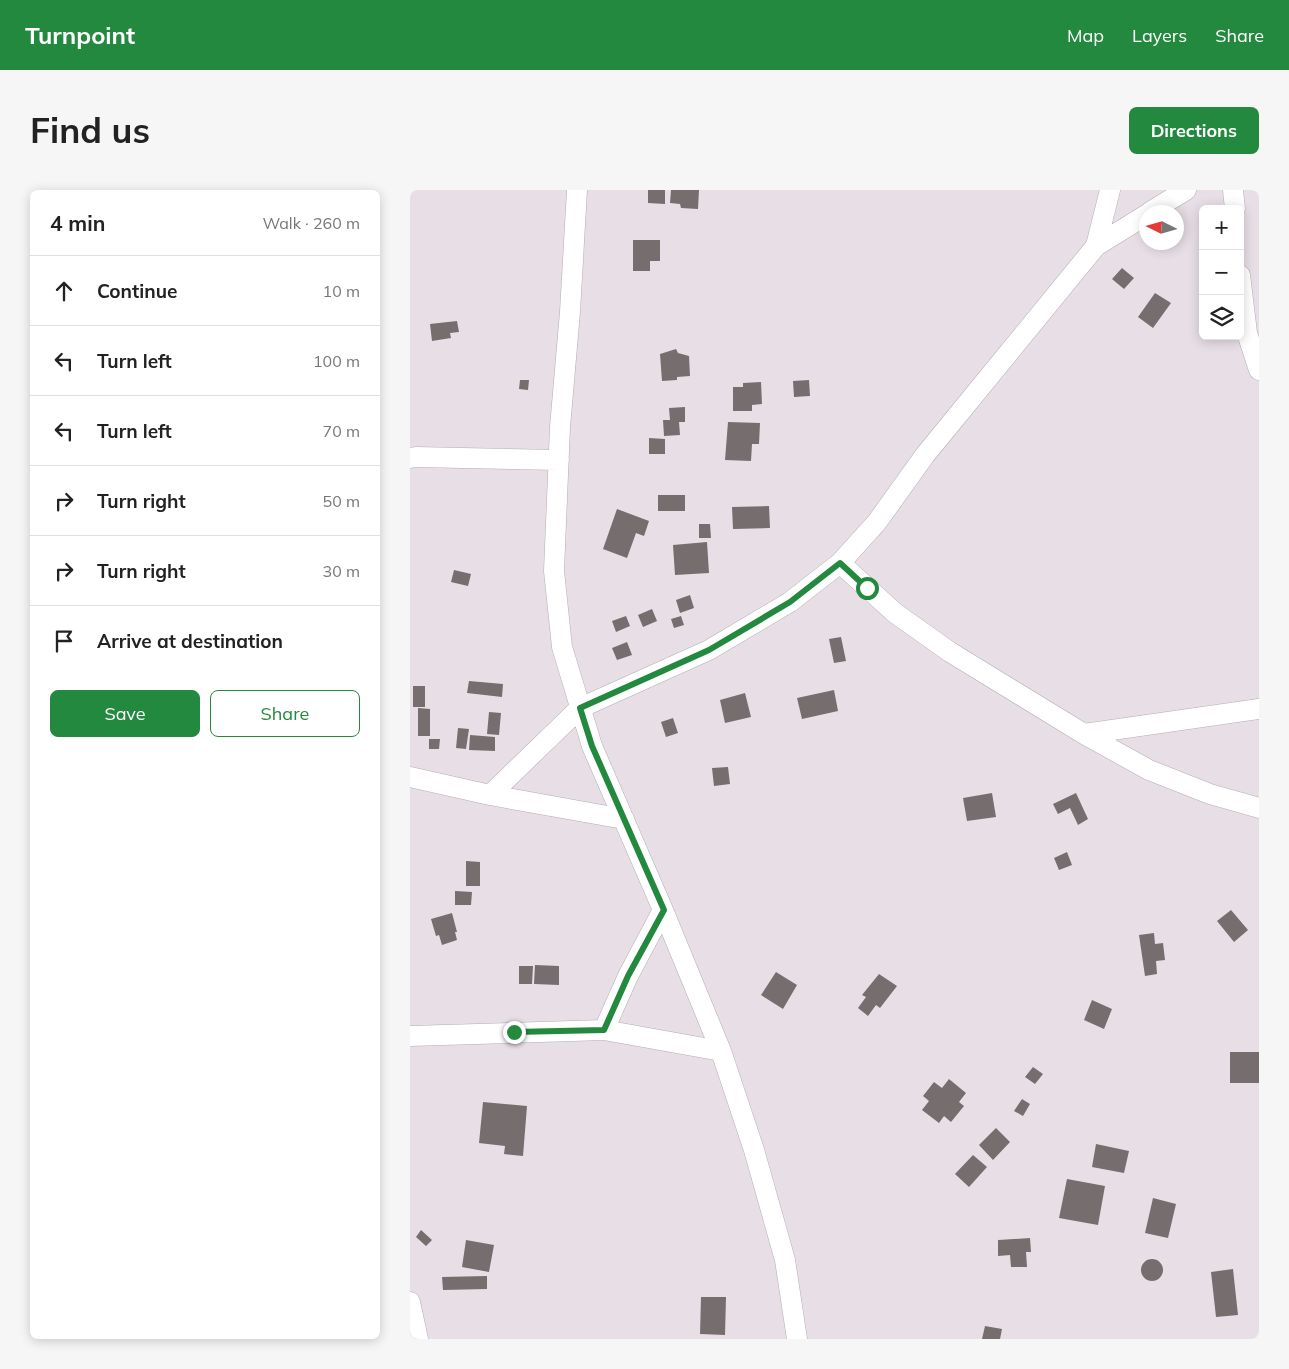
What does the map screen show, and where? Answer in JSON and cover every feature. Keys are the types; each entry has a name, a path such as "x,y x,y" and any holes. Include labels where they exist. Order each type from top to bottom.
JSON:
{"street":[{"path":"576,190 554,571 562,647 592,746 664,910 721,1051 754,1150 785,1260 797,1339"},
{"path":"1096,246 1110,190"},
{"path":"1161,205 1186,190"},
{"path":"1233,190 1234,205"},
{"path":"490,795 580,708 709,650 790,602 840,563 877,522 931,448 1096,246 1139,219"},
{"path":"1242,295 1247,333 1259,370"},
{"path":"410,458 416,456 559,460"},
{"path":"840,563 894,613 942,647 1084,734 1149,770 1210,794 1259,808"},
{"path":"1084,734 1259,709"},
{"path":"410,777 490,795 624,819"},
{"path":"604,1030 628,976 664,910"},
{"path":"410,1036 604,1030 721,1051"},
{"path":"410,1302 418,1339"}],"building":[{"path":"648,190 665,190 665,204 648,203"},
{"path":"671,190 699,190 698,209 681,208 680,204 670,203"},
{"path":"633,240 660,240 660,261 650,261 650,271 633,271"},
{"path":"1122,268 1134,278 1124,289 1112,279"},
{"path":"1155,293 1171,303 1153,328 1138,317"},
{"path":"457,321 459,332 450,333 451,338 432,341 430,324"},
{"path":"676,349 678,353 689,356 690,376 677,377 677,380 662,381 660,354"},
{"path":"520,380 529,380 528,390 519,389"},
{"path":"809,380 810,396 794,397 793,381"},
{"path":"761,382 762,404 752,405 752,411 733,411 733,387 743,387 743,383"},
{"path":"685,407 685,422 679,422 680,435 664,436 663,420 670,420 669,408"},
{"path":"728,422 760,423 759,444 752,444 751,461 725,460"},
{"path":"649,438 665,439 665,454 649,454"},
{"path":"658,495 685,495 685,511 658,511"},
{"path":"769,506 770,528 733,529 732,507"},
{"path":"617,509 649,521 644,536 636,533 627,558 603,549"},
{"path":"699,524 710,524 711,538 699,538"},
{"path":"707,542 709,573 675,575 673,545"},
{"path":"454,570 471,574 468,586 451,582"},
{"path":"690,595 694,608 680,613 676,600"},
{"path":"652,609 657,621 643,627 638,615"},
{"path":"626,616 630,626 616,632 612,621"},
{"path":"681,616 684,625 674,628 671,619"},
{"path":"841,637 846,661 834,663 829,639"},
{"path":"627,642 632,655 617,660 612,648"},
{"path":"469,681 503,684 502,697 467,693"},
{"path":"413,686 425,686 425,707 413,707"},
{"path":"834,690 838,711 802,719 797,698"},
{"path":"745,693 751,717 725,723 720,700"},
{"path":"418,708 430,709 430,736 418,736"},
{"path":"489,712 501,713 499,735 487,734"},
{"path":"673,718 678,733 666,737 661,722"},
{"path":"458,728 469,729 466,749 456,748"},
{"path":"470,735 495,737 495,751 469,750"},
{"path":"429,739 440,739 439,749 429,749"},
{"path":"728,767 730,784 714,786 712,768"},
{"path":"992,793 996,817 967,821 963,798"},
{"path":"1076,793 1088,819 1078,825 1070,808 1058,814 1053,804"},
{"path":"1067,852 1072,865 1059,870 1054,858"},
{"path":"466,861 480,862 480,886 466,886"},
{"path":"455,891 472,892 471,905 455,905"},
{"path":"1231,910 1248,930 1234,942 1217,921"},
{"path":"452,913 457,940 442,945 439,935 436,936 431,919"},
{"path":"1154,933 1155,944 1163,943 1165,960 1156,961 1157,974 1145,976 1139,935"},
{"path":"535,965 559,966 559,985 534,984"},
{"path":"519,966 533,966 532,984 519,984"},
{"path":"776,972 797,985 783,1009 761,995"},
{"path":"879,974 897,986 880,1008 876,1005 868,1016 858,1008 866,997 862,995"},
{"path":"1092,1000 1112,1009 1104,1029 1084,1020"},
{"path":"1230,1052 1259,1052 1259,1083 1230,1083"},
{"path":"1033,1067 1043,1074 1035,1084 1025,1077"},
{"path":"949,1079 966,1093 959,1102 964,1106 951,1122 944,1116 939,1123 922,1110 929,1101 923,1096 934,1082 942,1088"},
{"path":"1022,1099 1030,1104 1023,1116 1014,1111"},
{"path":"483,1102 527,1106 523,1156 504,1154 505,1146 479,1143"},
{"path":"996,1128 1010,1142 993,1160 979,1145"},
{"path":"1096,1144 1129,1151 1124,1173 1092,1167"},
{"path":"973,1155 987,1167 969,1187 955,1174"},
{"path":"1067,1179 1105,1186 1098,1225 1059,1218"},
{"path":"1153,1198 1176,1204 1168,1238 1145,1233"},
{"path":"421,1230 432,1240 426,1246 416,1237"},
{"path":"1030,1238 1031,1252 1026,1252 1027,1267 1011,1267 1010,1255 998,1256 998,1240"},
{"path":"466,1240 494,1245 489,1272 462,1267"},
{"path":"1152,1259 1160,1262 1163,1270 1160,1278 1152,1281 1144,1278 1141,1270 1144,1262"},
{"path":"1233,1269 1238,1315 1216,1317 1211,1272"},
{"path":"487,1276 487,1289 443,1290 442,1277"},
{"path":"701,1297 726,1297 725,1335 700,1334"},
{"path":"985,1326 1002,1329 1000,1339 982,1339"}],"route":[{"path":"514,1032 604,1030 628,976 664,910 592,746 580,708 709,650 790,602 840,563 867,588"}]}
